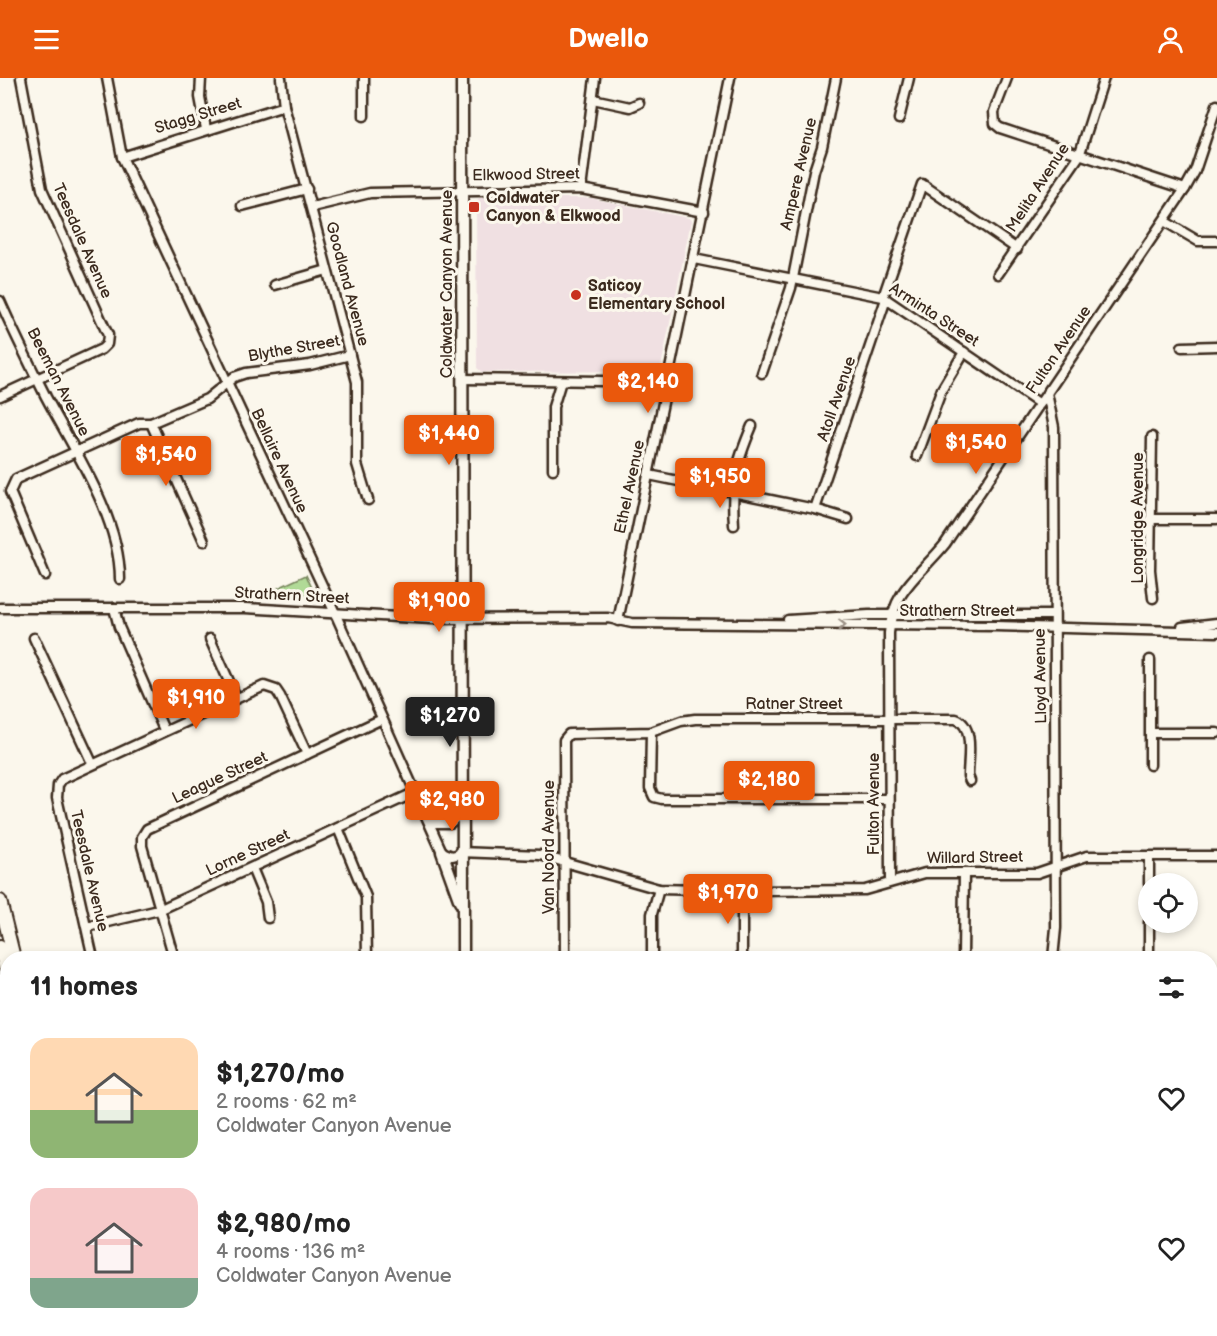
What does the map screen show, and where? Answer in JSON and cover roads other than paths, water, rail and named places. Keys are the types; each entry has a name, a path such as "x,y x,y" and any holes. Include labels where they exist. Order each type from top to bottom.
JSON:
{"highway":[{"path":"0,901 12,951"}],"main road":[{"name":"Coldwater Canyon Avenue","path":"462,78 463,951"},
{"path":"432,822 446,824 455,817 464,786"},
{"path":"442,852 463,911"}],"street":[{"name":"Teesdale Avenue","path":"21,78 42,189 105,326 107,344 102,349 38,379"},
{"name":"Bellaire Avenue","path":"106,78 122,156 225,383 335,613 442,852"},
{"path":"201,78 200,97 206,129"},
{"name":"Goodland Avenue","path":"282,78 284,106 357,382 357,464 368,500"},
{"path":"364,78 364,116"},
{"path":"581,189 595,78"},
{"name":"Ethel Avenue","path":"618,621 730,78"},
{"name":"Ampere Avenue","path":"762,373 792,278 836,78"},
{"path":"899,119 901,100 909,78"},
{"path":"1007,78 994,112 995,124 1079,156 1185,189"},
{"name":"Melita Avenue","path":"998,274 1079,156 1104,78"},
{"path":"593,99 630,107 639,103"},
{"name":"Fulton Avenue","path":"890,882 888,719 892,615 904,587 945,544 1185,189 1195,171 1217,105"},
{"name":"Stagg Street","path":"122,156 284,106"},
{"name":"Atoll Avenue","path":"815,509 922,184 1017,249"},
{"path":"242,206 307,189"},
{"name":"Elkwood Street","path":"312,207 370,193 581,189 704,212"},
{"path":"1164,220 1198,241 1217,241"},
{"name":"Arminta Street","path":"694,259 884,298 1040,404"},
{"path":"275,285 327,270"},
{"name":"Beeman Avenue","path":"1,305 76,451 116,539 120,556 120,579"},
{"path":"1182,347 1217,346"},
{"path":"916,456 942,389 964,352"},
{"name":"Blythe Street","path":"45,575 10,492 16,479 139,423 151,423 207,399 225,383 246,373 310,365 350,355"},
{"path":"0,396 38,379"},
{"path":"462,379 668,382"},
{"path":"552,469 553,407 561,381"},
{"name":"Lloyd Avenue","path":"1047,393 1054,427 1056,866 1053,951"},
{"path":"151,423 204,540"},
{"path":"734,525 732,491 738,459 752,426"},
{"name":"Longridge Avenue","path":"1152,437 1153,598"},
{"path":"649,475 815,509 848,519"},
{"path":"1151,519 1217,519"},
{"name":"Strathern Street","path":"0,608 245,608 463,620 608,618 632,623 1055,627 1217,632"},
{"path":"114,608 119,627 164,730"},
{"name":"Strathern Street","path":"763,623 809,617 1054,615"},
{"name":"Strathern Street","path":"1151,630 1217,623"},
{"path":"34,638 92,763 264,686 276,690 307,754"},
{"path":"210,639 236,697"},
{"path":"1150,660 1150,765"},
{"name":"League Street","path":"159,910 142,846 142,837 147,829 382,719"},
{"name":"Ratner Street","path":"566,736 651,732 681,721 695,719 956,719 964,722 968,729 968,776 970,781"},
{"path":"651,732 650,788 654,797 662,799 888,799"},
{"path":"1151,733 1217,734"},
{"name":"Van Noord Avenue","path":"565,951 566,736"},
{"name":"Teesdale Avenue","path":"92,763 67,775 57,791 92,951"},
{"path":"416,792 422,799 448,850 464,853"},
{"name":"Lorne Street","path":"87,927 159,910 416,792"},
{"path":"338,828 366,897 367,951"},
{"name":"Willard Street","path":"442,852 453,856 464,853 528,853 659,889 742,891 865,890 925,873 1037,873 1087,856 1217,856"},
{"path":"1149,857 1149,873"},
{"path":"252,868 266,902 268,918"},
{"path":"963,951 964,873"},
{"path":"652,951 652,921 659,889"},
{"path":"742,891 742,951"},
{"path":"159,910 172,951"},
{"path":"1149,933 1149,951"}],"place":[{"name":"Coldwater Canyon & Elkwood","path":"474,207"},
{"name":"Saticoy Elementary School","path":"576,295"}]}
